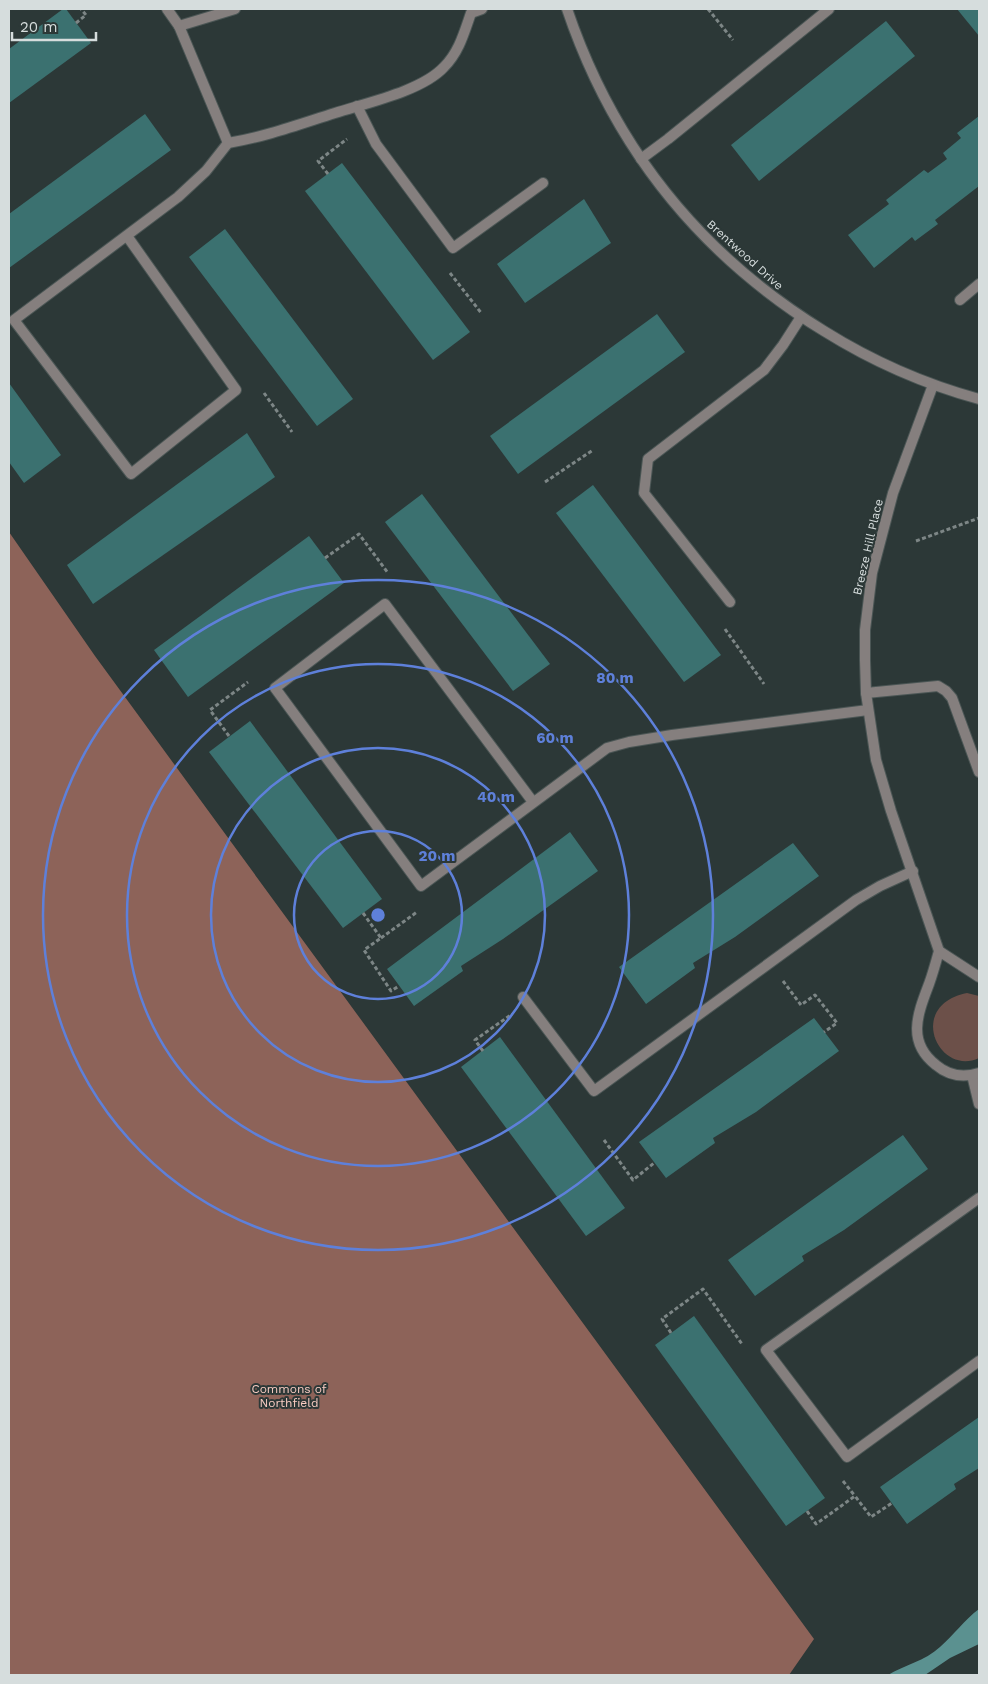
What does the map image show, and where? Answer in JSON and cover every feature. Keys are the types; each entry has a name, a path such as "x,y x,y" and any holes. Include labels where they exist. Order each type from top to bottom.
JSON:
{"street":[{"path":"167,9 179,26 228,143"},
{"path":"179,26 220,11 235,9"},
{"path":"127,236 236,390 131,474 14,320 178,197 206,171 228,143 251,140 357,106 418,85 432,78 444,68 459,47 469,11 482,9"},
{"name":"Brentwood Drive","path":"567,9 584,54 602,91 641,159 667,194 722,254 760,288 801,317 872,358 934,385 979,398"},
{"path":"641,159 829,9"},
{"path":"357,106 376,144 454,248 543,183"},
{"path":"960,300 979,284"},
{"path":"730,602 644,493 648,459 764,370 801,317"},
{"name":"Breeze Hill Place","path":"934,385 893,493 872,573 865,630 866,692 876,760 891,811 939,951"},
{"path":"533,802 385,604 275,688 421,886 608,748 629,742 672,735 868,710"},
{"path":"866,692 938,686 946,691 952,698 979,772"},
{"path":"523,998 594,1091 856,900 880,886 913,871"},
{"path":"979,977 939,951 917,1018 917,1035 923,1051 930,1061 940,1069 954,1075 976,1074 979,1104"},
{"path":"979,1198 766,1350 847,1457 979,1361"}],"path":[{"path":"76,23 86,15 82,9"},
{"path":"708,9 733,40"},
{"path":"328,174 318,161 347,139"},
{"path":"450,273 482,314"},
{"path":"264,393 292,432"},
{"path":"545,482 593,450"},
{"path":"916,541 979,518"},
{"path":"325,558 360,534 388,573"},
{"path":"725,629 764,684"},
{"path":"230,736 210,710 248,682"},
{"path":"399,986 391,991 364,950 417,912"},
{"path":"363,913 381,938"},
{"path":"783,981 800,1004 815,995 837,1023 824,1032"},
{"path":"482,1051 475,1040 512,1014"},
{"path":"604,1140 633,1180 654,1163"},
{"path":"671,1332 662,1318 703,1289 742,1344"},
{"path":"843,1481 871,1517 892,1503"},
{"path":"807,1511 816,1524 855,1496"}],"shaded area":[{"path":"967,993 979,996 979,1058 964,1061 951,1058 941,1049 935,1037 933,1024 937,1011 948,1000"}],"green space":[{"name":"Commons of Northfield","path":"9,532 95,656 814,1639 789,1675 9,1675"}],"water":[{"path":"979,1609 979,1644 950,1658 925,1675 888,1675 934,1652"}],"building":[{"path":"63,9 66,9 91,43 9,103 9,49"},
{"path":"957,9 979,9 979,36"},
{"path":"886,21 915,56 759,181 731,145"},
{"path":"145,114 171,150 9,268 9,214"},
{"path":"979,116 979,186 935,220 938,224 915,241 912,237 874,268 848,235 889,204 886,200 924,170 928,173 947,159 943,153 961,138 957,133"},
{"path":"342,163 470,332 433,360 305,191"},
{"path":"584,199 611,243 525,303 497,264"},
{"path":"225,229 353,399 317,426 189,257"},
{"path":"657,314 685,352 518,474 490,436"},
{"path":"9,383 61,455 24,483 9,462"},
{"path":"247,433 275,477 93,604 67,565"},
{"path":"593,485 721,655 684,682 556,513"},
{"path":"422,494 550,664 513,691 385,522"},
{"path":"309,536 344,583 188,697 154,650"},
{"path":"250,721 382,899 343,928 209,752"},
{"path":"570,832 598,871 503,939 461,966 463,971 414,1006 387,969"},
{"path":"793,843 819,876 735,937 693,963 695,968 646,1004 619,967"},
{"path":"814,1018 839,1051 756,1112 713,1138 715,1143 666,1178 639,1142"},
{"path":"500,1037 625,1208 586,1236 461,1067"},
{"path":"903,1135 928,1169 844,1230 802,1256 804,1261 755,1296 728,1260"},
{"path":"694,1316 825,1498 786,1526 655,1345"},
{"path":"979,1417 979,1468 954,1484 956,1489 907,1524 880,1487"}]}
